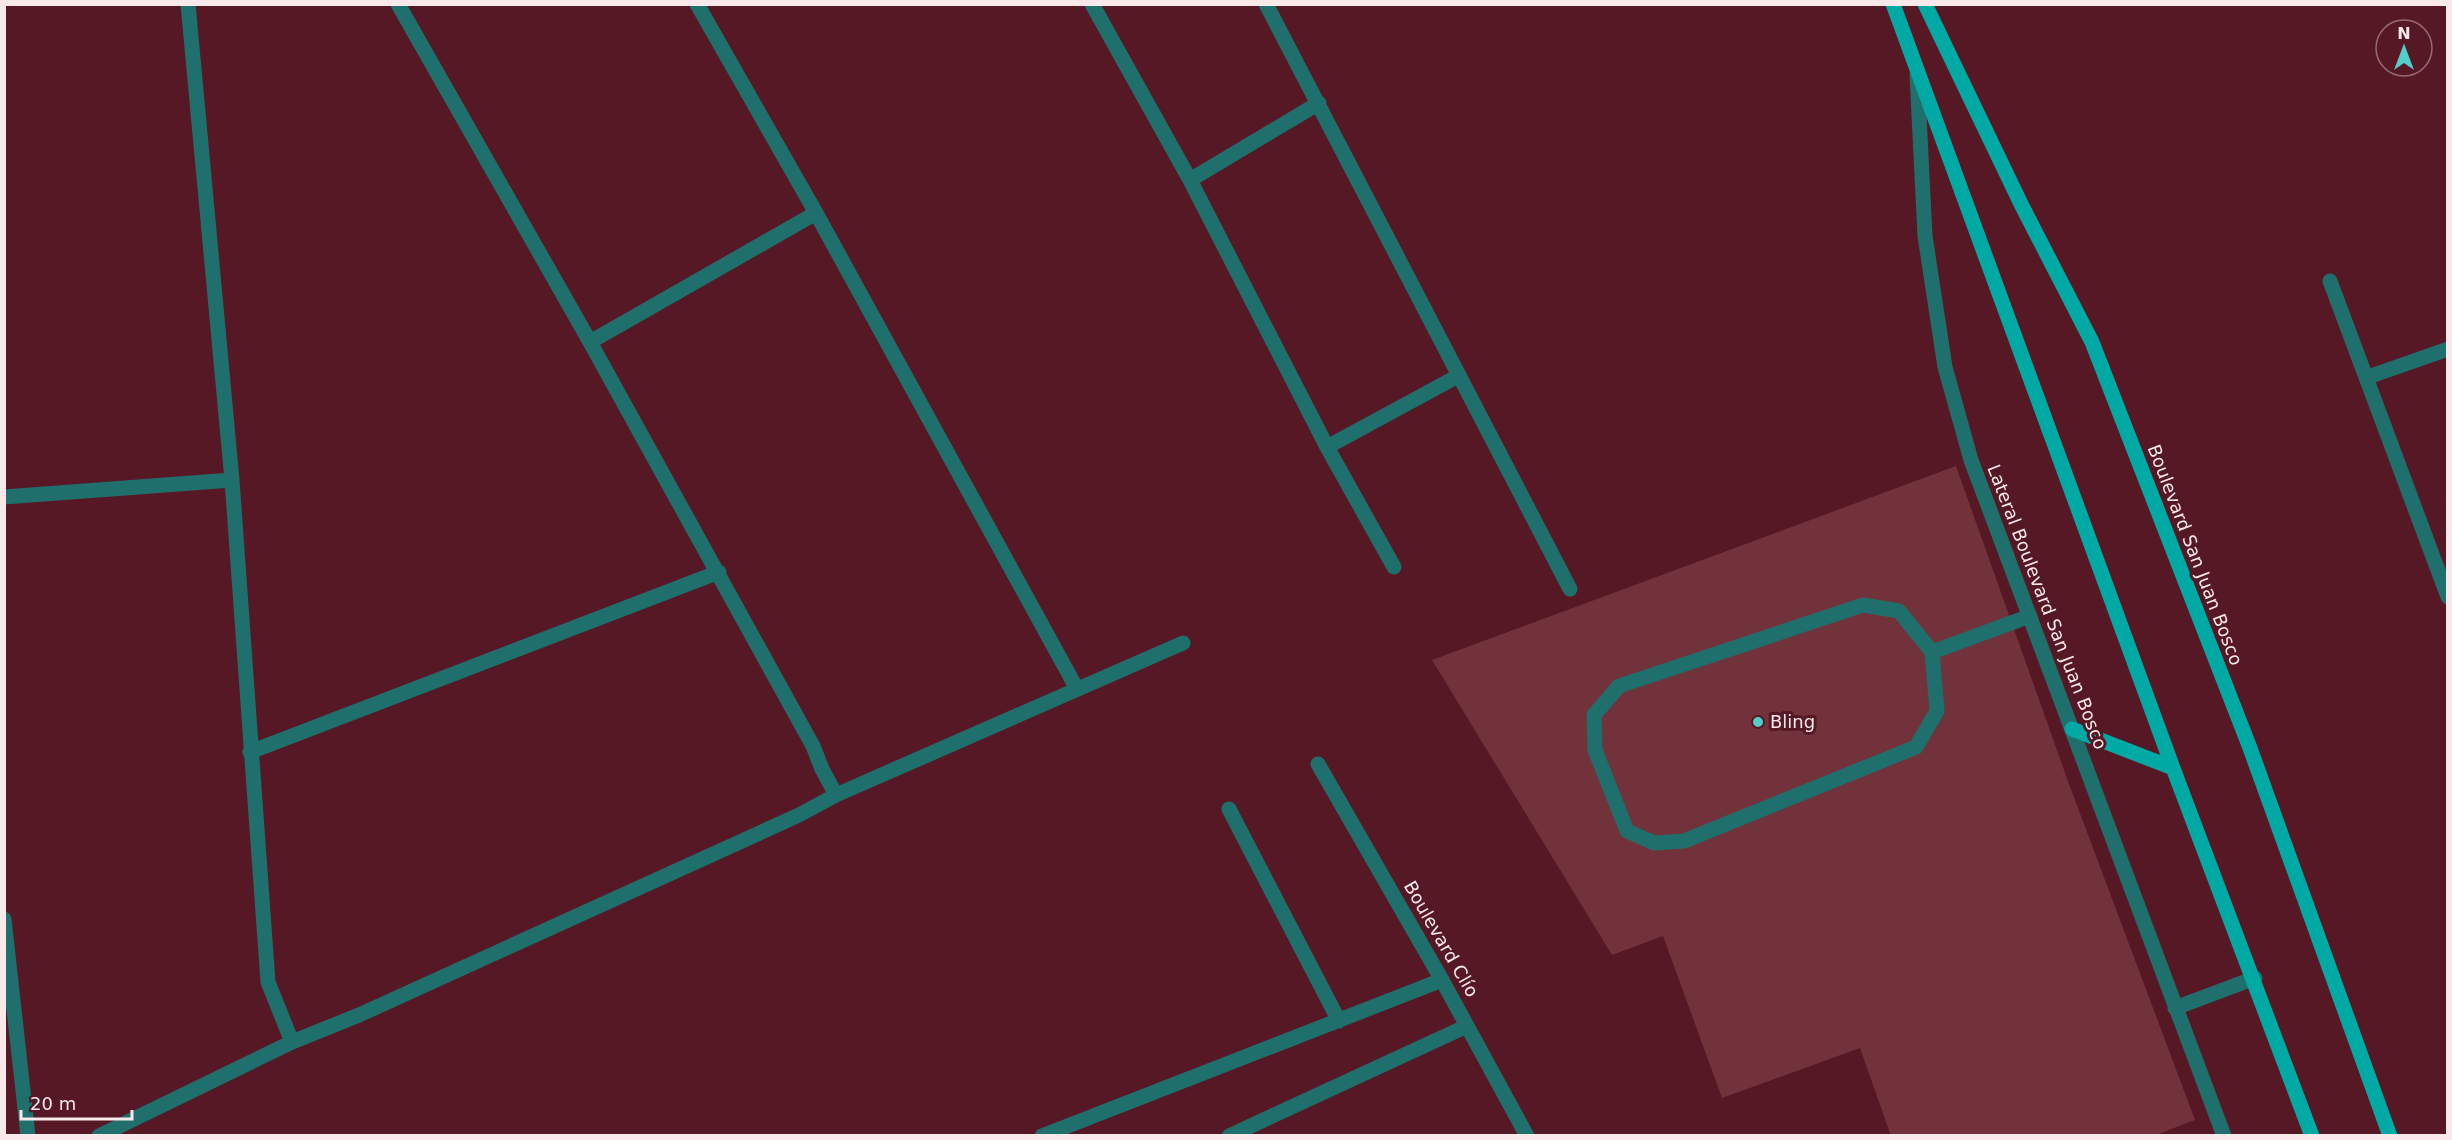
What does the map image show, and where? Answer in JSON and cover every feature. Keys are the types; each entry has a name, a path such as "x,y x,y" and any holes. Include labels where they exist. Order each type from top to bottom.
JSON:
{"main road":[{"path":"1893,4 2173,768 2255,978 2312,1136"},
{"name":"Boulevard San Juan Bosco","path":"1925,4 2021,204 2092,342 2250,748 2390,1136"},
{"path":"2072,729 2173,768"}],"street":[{"path":"188,4 232,480 268,982 292,1042"},
{"path":"398,4 719,572 813,746 822,770 836,795"},
{"path":"697,4 816,213 1077,689"},
{"path":"1092,4 1190,180 1327,447 1395,567"},
{"path":"1266,4 1570,589"},
{"name":"Lateral Boulevard San Juan Bosco","path":"1917,72 1925,236 1945,368 1971,460 2224,1136"},
{"path":"1190,180 1319,103"},
{"path":"590,342 816,213"},
{"path":"2330,281 2368,377 2448,597"},
{"path":"2368,377 2448,350"},
{"path":"1327,447 1458,376"},
{"path":"4,497 232,480"},
{"path":"250,752 719,572"},
{"path":"1863,605 1899,611 1932,652 1937,711 1916,747 1684,841 1654,843 1627,831 1594,750 1594,714 1619,686 1863,605"},
{"path":"1932,652 2030,616"},
{"path":"99,1136 292,1042 370,1010 767,830 836,795 1183,643"},
{"name":"Boulevard Clío","path":"1318,764 1442,980 1527,1136"},
{"path":"1229,809 1340,1021"},
{"path":"4,919 28,1136"},
{"path":"2175,1008 2255,978"},
{"path":"1042,1136 1442,980"},
{"path":"1229,1136 1467,1026"}],"building":[{"name":"Bling","path":"1956,466 2069,784 2195,1120 2153,1136 1891,1136 1860,1048 1722,1098 1663,936 1612,955 1432,660"}],"place":[{"name":"Bling","path":"1758,722"}]}
